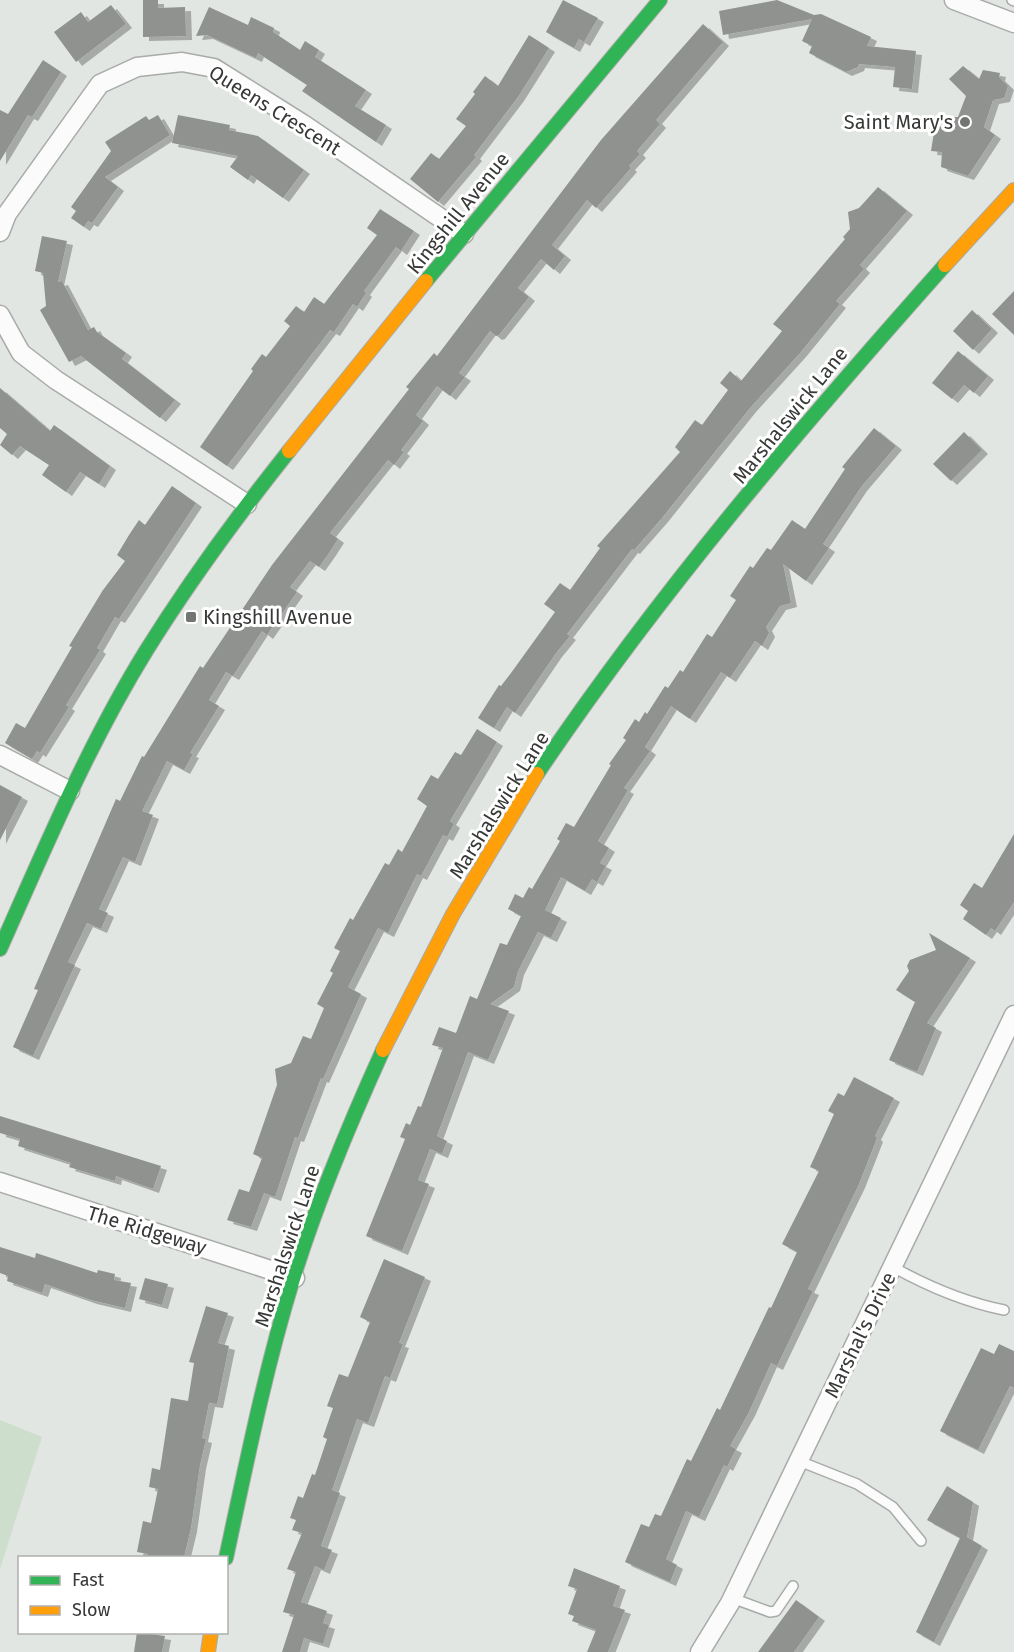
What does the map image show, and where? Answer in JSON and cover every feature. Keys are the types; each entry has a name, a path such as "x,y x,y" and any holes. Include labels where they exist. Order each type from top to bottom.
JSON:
{"street":[{"name":"Kingshill Avenue","path":"0,949 69,791 146,651 247,504 464,234 660,0"},
{"path":"954,0 1014,23"},
{"name":"Queens Crescent","path":"0,231 7,213 100,84 136,67 183,62 214,68 303,124 464,234"},
{"name":"Marshalswick Lane","path":"226,1556 251,1442 295,1278 321,1195 391,1033 427,961 537,777 618,657 851,370 1014,190"},
{"path":"0,315 21,353 56,380 247,504"},
{"path":"0,755 69,791"},
{"name":"Marshal's Drive","path":"700,1652 732,1598 1014,1015"},
{"name":"The Ridgeway","path":"0,1182 295,1278"},
{"path":"208,1652 211,1634"}],"lane":[{"path":"893,1267 930,1288 977,1305 1004,1310"},
{"path":"799,1461 857,1484 893,1507 921,1541"},
{"path":"732,1598 770,1612 776,1611 793,1586"}],"green space":[{"path":"0,1420 42,1437 0,1569"}],"building":[{"path":"143,0 158,0 158,8 185,7 186,36 143,37"},
{"path":"563,0 598,18 584,42 579,39 574,48 546,32"},
{"path":"777,0 814,15 821,14 871,37 867,46 916,51 912,89 893,87 895,67 859,64 858,67 846,72 809,53 812,46 802,41 812,19 723,35 719,11"},
{"path":"111,5 126,24 76,62 54,32 81,12 88,22"},
{"path":"209,7 248,25 251,17 274,28 273,32 300,50 305,41 319,50 315,57 366,90 355,106 386,125 376,142 302,91 307,85 258,53 256,58 207,35 196,36"},
{"path":"703,24 723,42 656,120 660,124 637,151 640,154 629,166 631,168 596,208 587,200 552,245 565,256 554,270 541,259 518,288 529,297 499,335 496,336 490,331 459,373 465,377 450,396 437,386 416,415 423,421 401,450 404,452 394,465 388,460 330,533 338,539 319,567 310,561 290,587 297,592 267,635 262,631 233,676 226,672 209,700 219,706 190,753 193,754 184,770 167,761 142,811 153,815 135,862 123,857 99,909 108,913 101,929 87,923 68,962 75,965 33,1056 13,1047 38,990 34,989 116,799 120,801 142,756 144,757 200,666 203,668 272,565 409,389 406,387 434,353 437,356 601,140"},
{"path":"529,35 549,48 518,97 474,155 476,157 438,202 410,179 431,153 439,159 466,126 456,119 475,94 473,92 485,76 498,86"},
{"path":"43,60 61,72 32,117 28,115 0,161 0,110 8,114"},
{"name":"Saint Mary's","path":"963,66 979,79 983,70 1000,73 999,77 1008,86 1004,98 993,100 984,127 995,135 968,176 941,167 942,152 931,151 935,126 945,127 945,117 958,117 966,96 949,79"},
{"path":"158,115 170,135 105,177 118,187 92,223 88,221 84,227 71,218 76,211 71,207 111,151 105,142 146,116 149,120"},
{"path":"178,115 230,125 229,130 258,136 304,170 283,198 251,175 248,180 230,167 238,156 172,143"},
{"path":"878,187 907,211 860,265 864,269 836,301 840,304 800,353 750,408 662,518 634,550 632,549 567,634 570,636 515,713 507,707 494,728 478,718 499,685 501,686 511,673 555,612 544,604 560,583 570,590 600,548 597,546 680,452 675,447 695,420 702,425 728,390 720,383 730,371 741,381 782,331 773,324 845,239 843,237 850,229 848,212 859,208"},
{"path":"380,209 414,231 401,251 396,247 364,291 366,293 357,307 353,304 334,332 330,330 227,466 200,447 253,371 251,369 262,354 266,357 290,326 284,321 296,306 304,312 314,297 324,304 377,235 367,228"},
{"path":"42,236 67,241 58,282 62,281 88,330 94,327 97,332 126,353 122,359 175,400 160,418 81,356 69,362 40,310 46,306 43,273 35,271"},
{"path":"1014,291 1014,335 992,314"},
{"path":"972,310 992,329 973,350 953,331"},
{"path":"958,351 988,376 974,393 964,385 952,399 932,383"},
{"path":"0,388 50,431 54,425 110,466 99,484 80,472 66,492 42,475 49,465 20,446 12,455 0,445 7,434 0,428"},
{"path":"874,428 896,446 861,487 823,544 829,548 806,581 783,564 791,603 780,606 766,627 769,633 762,646 755,641 730,678 721,672 690,719 671,706 645,747 650,751 624,788 628,790 598,841 609,848 600,863 606,866 597,882 592,879 585,891 561,877 545,910 561,918 551,938 538,932 518,971 514,987 490,1004 509,1011 488,1060 468,1052 437,1136 447,1141 442,1154 430,1149 418,1180 429,1184 402,1251 366,1236 405,1139 400,1137 406,1123 410,1125 418,1106 421,1107 443,1048 432,1045 439,1027 456,1033 470,996 477,999 500,943 507,945 521,916 508,909 515,894 523,898 529,887 532,889 560,841 557,839 566,823 574,827 611,765 609,764 626,740 623,738 635,719 639,722 645,712 647,714 665,686 668,688 680,670 683,672 707,634 712,637 736,600 730,596 750,566 753,568 767,548 771,550 792,520 805,529 845,469 842,467"},
{"path":"964,432 982,450 951,481 933,464"},
{"path":"172,486 196,503 119,619 115,617 97,648 100,650 66,705 69,707 40,753 37,751 32,759 5,743 16,723 25,728 72,647 69,646 103,590 125,561 117,555 129,535 139,520 145,525"},
{"path":"477,729 497,742 450,821 454,824 447,837 443,835 421,876 417,874 388,933 378,928 348,987 361,994 323,1079 321,1078 298,1138 295,1137 275,1197 264,1193 251,1227 227,1220 239,1189 249,1192 262,1158 253,1154 277,1085 275,1069 291,1063 303,1036 311,1039 324,1008 317,1004 333,973 330,971 340,951 334,948 350,918 353,920 385,863 389,865 398,849 402,852 427,806 417,799 431,775 438,779 455,752 461,755"},
{"path":"0,785 22,797 0,840"},
{"path":"1014,834 1014,902 995,931 991,928 986,935 963,919 968,911 960,905 974,883 982,888"},
{"path":"929,933 970,958 927,1023 936,1028 917,1072 889,1060 915,1002 896,990 909,971 907,966 910,960 936,950"},
{"path":"854,1077 894,1098 875,1136 877,1138 859,1184 808,1289 813,1291 777,1366 771,1363 749,1412 730,1446 736,1449 727,1467 724,1465 699,1517 686,1511 666,1559 677,1565 670,1582 625,1562 641,1524 649,1527 655,1514 661,1516 687,1459 691,1461 717,1408 720,1410 769,1307 771,1308 797,1252 782,1244 819,1171 810,1167 834,1114 828,1111 838,1093 844,1096"},
{"path":"0,1116 161,1166 153,1189 116,1176 115,1181 69,1167 71,1163 18,1146 20,1139 0,1133"},
{"path":"0,1247 35,1258 36,1253 97,1273 98,1270 115,1274 114,1280 131,1283 125,1308 91,1300 45,1284 42,1293 7,1281 8,1276 0,1273"},
{"path":"384,1259 425,1277 399,1343 403,1344 390,1378 385,1376 368,1423 357,1419 332,1490 340,1493 321,1546 332,1550 324,1570 315,1566 301,1602 327,1611 323,1623 329,1625 323,1644 304,1638 300,1652 282,1652 294,1615 283,1612 296,1572 287,1569 302,1533 292,1530 296,1520 290,1518 298,1496 303,1498 312,1474 315,1475 327,1439 323,1437 333,1408 327,1406 339,1374 348,1377 370,1322 360,1317"},
{"path":"145,1278 168,1284 162,1305 139,1299"},
{"path":"206,1306 228,1313 218,1343 229,1346 217,1404 209,1403 202,1438 206,1439 184,1556 147,1556 148,1554 137,1552 143,1521 151,1523 158,1489 149,1487 152,1468 160,1470 171,1398 188,1401 194,1363 189,1362"},
{"path":"999,1344 1014,1351 1014,1388 1010,1386 978,1450 940,1431 981,1348 994,1354"},
{"path":"947,1486 973,1502 967,1537 982,1546 934,1642 916,1632 960,1538 927,1520"},
{"path":"574,1568 620,1586 613,1606 625,1610 608,1652 587,1652 596,1630 572,1621 574,1616 568,1614 577,1589 568,1586"},
{"path":"796,1600 819,1617 794,1652 758,1652"},
{"path":"137,1634 165,1636 162,1652 134,1652"}],"traffic: fast":[{"path":"426,281 660,0"},
{"path":"537,774 632,641 732,513 945,265"},
{"path":"0,949 68,797 125,687 162,625 197,574 289,451"},
{"path":"226,1556 265,1383 293,1279 334,1163 383,1050"}],"traffic: slow":[{"path":"945,265 1014,190"},
{"path":"289,451 426,281"},
{"path":"383,1050 453,914 537,774"},
{"path":"208,1652 211,1634"}],"place":[{"name":"Saint Mary's","path":"965,122"},
{"name":"Kingshill Avenue","path":"191,617"}]}
